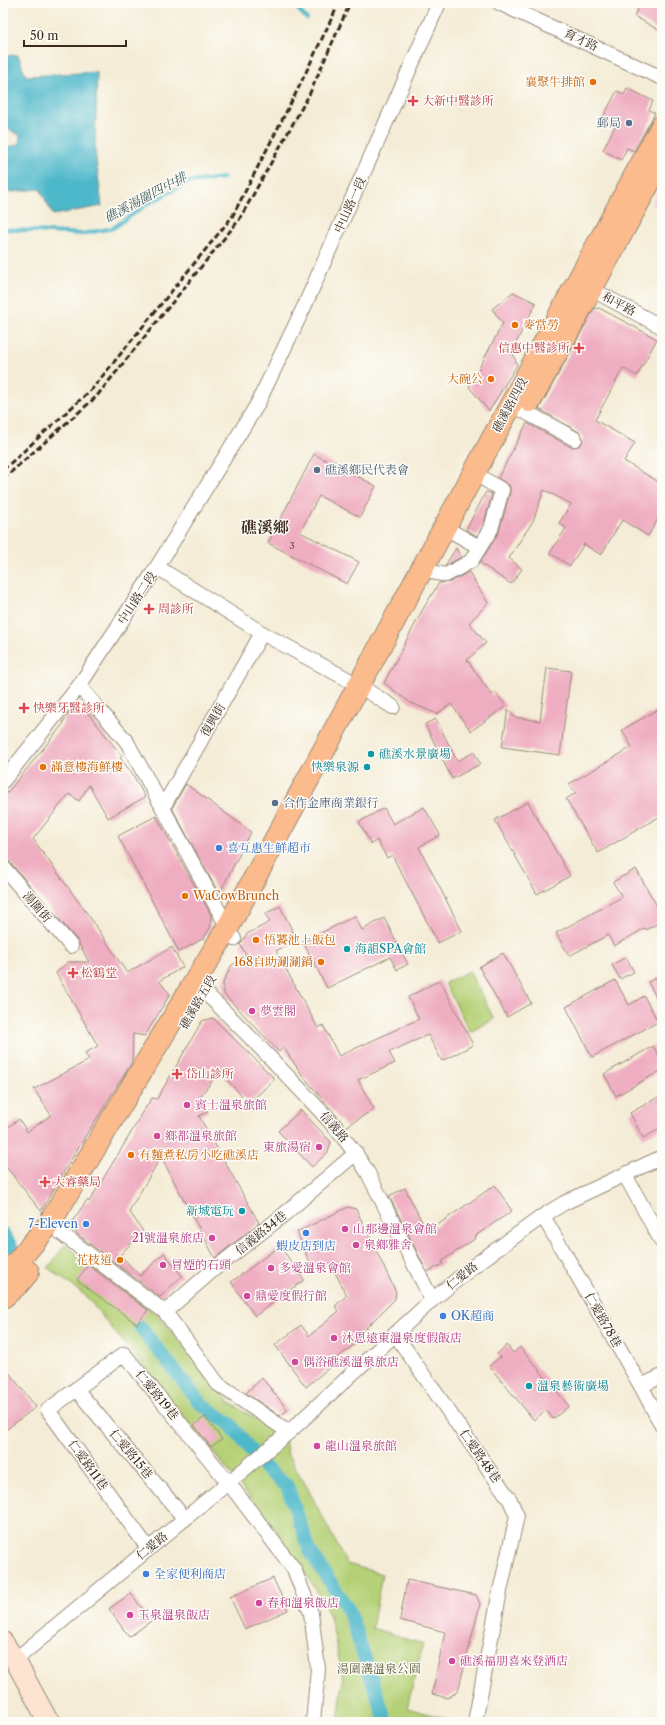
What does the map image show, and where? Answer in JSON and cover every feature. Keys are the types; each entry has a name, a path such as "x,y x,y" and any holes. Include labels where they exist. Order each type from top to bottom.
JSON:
{"main road":[{"name":"礁溪路四段","path":"364,688 583,287 662,126"},
{"name":"礁溪路四段","path":"583,287 662,160"},
{"name":"礁溪路五段","path":"3,1297 18,1284 61,1233 231,933 364,688"},
{"name":"礁溪路五段","path":"3,1279 49,1224 199,988"}],"street":[{"name":"中山路一段","path":"257,405 304,307 439,3"},
{"name":"育才路","path":"499,3 662,78"},
{"name":"和平路","path":"583,287 662,327"},
{"name":"中山路二段","path":"3,781 79,686 158,567 257,405"},
{"path":"518,408 575,439"},
{"path":"429,570 446,575 470,561 491,529 502,490 480,477"},
{"path":"451,531 480,547"},
{"path":"158,567 262,633 364,688 393,707"},
{"name":"復興街","path":"163,807 262,633"},
{"path":"79,686 127,742 231,933"},
{"name":"湯圍街","path":"3,867 71,946"},
{"name":"信義路","path":"199,988 290,1079 356,1153 368,1173 432,1300"},
{"name":"信義路34巷","path":"165,1312 213,1270 281,1217 356,1153"},
{"name":"仁愛路","path":"15,1660 275,1444 432,1300 480,1262 543,1216 564,1203 662,1157"},
{"path":"625,1175 662,1242"},
{"name":"仁愛路78巷","path":"543,1216 641,1386 662,1426"},
{"path":"61,1233 165,1312 218,1384 289,1432"},
{"name":"仁愛路48巷","path":"395,1334 510,1500 518,1516 500,1591 475,1722"},
{"name":"仁愛路19巷","path":"76,1390 124,1354 228,1482"},
{"path":"641,1386 662,1376"},
{"name":"仁愛路15巷","path":"76,1390 185,1519"},
{"name":"仁愛路11巷","path":"76,1390 48,1410 148,1548"},
{"path":"228,1482 294,1569 311,1613 318,1669 313,1722"},
{"path":"3,1642 15,1660 48,1722"}],"shaded area":[{"path":"662,183 662,211 651,204"}],"green space":[{"path":"469,971 494,1019 470,1032 445,983"},
{"name":"湯圍溝溫泉公園","path":"65,1245 159,1316 229,1402 285,1437 287,1453 308,1489 347,1564 382,1574 372,1628 423,1644 407,1708 458,1722 338,1722 343,1679 330,1616 313,1585 270,1522 85,1295 48,1268"}],"water":[{"path":"18,55 26,76 97,72 95,151 102,206 53,215 40,189 3,193 3,149 19,144 20,135 3,127 3,56"}],"building":[{"path":"642,3 662,3 662,32 634,16"},
{"name":"郵局","path":"627,88 653,101 649,110 655,113 634,151 627,148 621,160 603,150 615,126 602,119 617,91 624,95"},
{"path":"513,292 536,303 512,351 517,365 489,411 469,387 503,323 492,309"},
{"path":"599,308 657,339 637,376 623,368 595,420 635,443 624,461 662,484 662,521 658,519 648,536 622,520 601,555 584,544 570,566 550,553 566,528 559,523 571,504 544,490 533,521 509,558 522,569 511,584 480,563 499,532 510,492 510,486 498,478 527,423 571,447 579,446 582,443 583,438 579,432 539,409 594,309"},
{"path":"314,454 376,486 360,517 319,496 300,532 359,562 347,584 268,543"},
{"path":"486,492 492,494 483,526 477,536 466,530"},
{"path":"456,548 461,557 445,566"},
{"path":"469,572 488,603 469,623 486,643 467,660 492,695 495,692 506,706 471,731 451,704 437,714 411,703 384,683 423,609 439,583 450,582"},
{"path":"547,668 571,671 560,755 502,747 508,709 514,717 540,721"},
{"path":"73,707 83,707 122,756 120,758 132,773 145,797 108,818 89,785 79,801 69,794 33,839 94,923 127,973 172,947 183,967 159,981 170,994 145,1036 133,1034 132,1062 75,1153 41,1211 3,1163 3,1131 19,1119 27,1132 51,1115 34,1089 89,1060 85,1053 98,1046 56,973 68,962 89,962 77,940 9,861 3,858 3,798 64,723 63,722"},
{"path":"662,707 662,815 598,853 566,799 576,793 569,784 632,747 622,730"},
{"path":"436,719 457,761 474,752 480,764 452,779 425,724"},
{"name":"喜互惠生鮮超市","path":"186,784 251,832 219,894 172,808"},
{"path":"528,802 570,876 537,894 495,820"},
{"path":"424,807 440,835 419,847 462,931 438,943 392,855 387,858 377,840 371,844 359,822 384,808 393,824"},
{"path":"156,816 211,915 210,928 204,938 179,952 118,836"},
{"path":"636,869 662,915 662,921 646,930 645,928 614,946 608,935 569,956 556,933 622,897 613,882"},
{"path":"280,906 297,940 276,951 318,1028 323,1025 339,1056 419,1019 408,997 440,980 473,1045 442,1061 428,1035 389,1052 395,1063 358,1080 374,1109 346,1127 303,1076 283,1047 279,1052 224,994 223,983 231,966 246,955 240,944 247,934 270,922 265,914"},
{"path":"355,916 362,930 384,918 408,964 397,970 390,957 327,988 303,942"},
{"path":"503,953 531,1003 507,1017 479,967"},
{"path":"626,957 634,972 620,979 612,965"},
{"path":"662,975 662,1008 648,982"},
{"path":"615,980 629,1005 644,996 658,1022 592,1057 566,1007"},
{"path":"213,1018 275,1079 249,1103 219,1072 199,1098 208,1112 199,1116 259,1223 215,1258 161,1157 129,1211 143,1231 120,1255 140,1276 164,1253 182,1276 160,1297 77,1234 73,1220 87,1200 89,1202 140,1118 139,1117 152,1098 157,1099 202,1021"},
{"path":"653,1046 662,1062 662,1070 616,1096 604,1074"},
{"path":"662,1095 662,1128 643,1138 630,1113"},
{"path":"301,1110 331,1142 328,1152 312,1167 278,1131"},
{"path":"495,1185 512,1211 442,1261 443,1264 427,1272 389,1196 405,1188 427,1232"},
{"path":"348,1207 356,1209 396,1292 395,1299 353,1341 355,1344 330,1364 331,1366 306,1387 275,1345 301,1325 309,1336 339,1311 335,1306 347,1295 331,1265 314,1273 297,1232"},
{"path":"280,1246 304,1280 255,1316 231,1282"},
{"path":"88,1265 148,1310 137,1324 77,1280"},
{"name":"溫泉藝術廣場","path":"507,1345 513,1353 520,1347 569,1406 553,1419 546,1410 534,1420 489,1366 500,1357 497,1354"},
{"path":"3,1365 36,1407 3,1432"},
{"path":"262,1378 288,1410 280,1416 246,1393"},
{"path":"205,1417 222,1439 211,1447 194,1425"},
{"name":"春和溫泉飯店","path":"273,1578 288,1610 245,1629 230,1597"},
{"name":"礁溪福朋喜來登酒店","path":"407,1580 476,1595 480,1604 458,1691 448,1698 432,1694 445,1632 400,1620"},
{"name":"玉泉溫泉飯店","path":"131,1593 151,1621 129,1637 109,1609"}],"waterway":[{"path":"292,3 307,19"},
{"name":"礁溪湯圍四中排","path":"3,229 82,234 113,228 146,205 189,182 224,178"},
{"path":"3,1234 12,1248"},
{"path":"141,1328 200,1403 230,1424 264,1467 287,1486 310,1551 349,1611 386,1722"}],"railway":[{"path":"3,470 92,389 232,217 297,91 339,3"},
{"path":"3,479 96,397 239,220 309,95 350,3"}],"place":[{"name":"襄聚牛排館","path":"593,82"},
{"name":"大新中醫診所","path":"413,101"},
{"name":"郵局","path":"629,123"},
{"name":"麥當勞","path":"515,325"},
{"name":"信惠中醫診所","path":"579,348"},
{"name":"大碗公","path":"491,379"},
{"name":"礁溪鄉民代表會","path":"317,470"},
{"name":"周診所","path":"149,609"},
{"name":"快樂牙醫診所","path":"24,708"},
{"name":"礁溪水景廣場","path":"371,754"},
{"name":"滿意樓海鮮樓","path":"43,767"},
{"name":"快樂泉源","path":"367,767"},
{"name":"合作金庫商業銀行","path":"275,803"},
{"name":"喜互惠生鮮超市","path":"219,848"},
{"name":"WaCowBrunch","path":"185,896"},
{"name":"悟饕池上飯包","path":"256,940"},
{"name":"海韻SPA會館","path":"347,949"},
{"name":"168自助涮涮鍋","path":"321,962"},
{"name":"松鶴堂","path":"73,973"},
{"name":"夢雲閣","path":"252,1011"},
{"name":"岱山診所","path":"177,1074"},
{"name":"賓士溫泉旅館","path":"187,1105"},
{"name":"鄉都溫泉旅館","path":"157,1136"},
{"name":"東旅湯宿","path":"319,1147"},
{"name":"有麵煮私房小吃礁溪店","path":"131,1155"},
{"name":"大睿藥局","path":"45,1182"},
{"name":"新城電玩","path":"242,1211"},
{"name":"7-Eleven","path":"86,1224"},
{"name":"山那邊溫泉會館","path":"345,1229"},
{"name":"蝦皮店到店","path":"306,1233"},
{"name":"21號溫泉旅店","path":"212,1238"},
{"name":"泉鄉雅舍","path":"356,1245"},
{"name":"花枝道","path":"120,1260"},
{"name":"冒煙的石頭","path":"163,1265"},
{"name":"多愛溫泉會館","path":"271,1268"},
{"name":"鼎愛度假行館","path":"247,1296"},
{"name":"OK超商","path":"443,1316"},
{"name":"沐恩遠東溫泉度假飯店","path":"334,1338"},
{"name":"偶浴礁溪溫泉旅店","path":"295,1362"},
{"name":"溫泉藝術廣場","path":"529,1386"},
{"name":"龍山溫泉旅館","path":"317,1446"},
{"name":"全家便利商店","path":"146,1574"},
{"name":"春和溫泉飯店","path":"259,1603"},
{"name":"玉泉溫泉飯店","path":"130,1615"},
{"name":"礁溪福朋喜來登酒店","path":"452,1661"}],"district":[{"name":"礁溪鄉","path":"265,527"}]}
